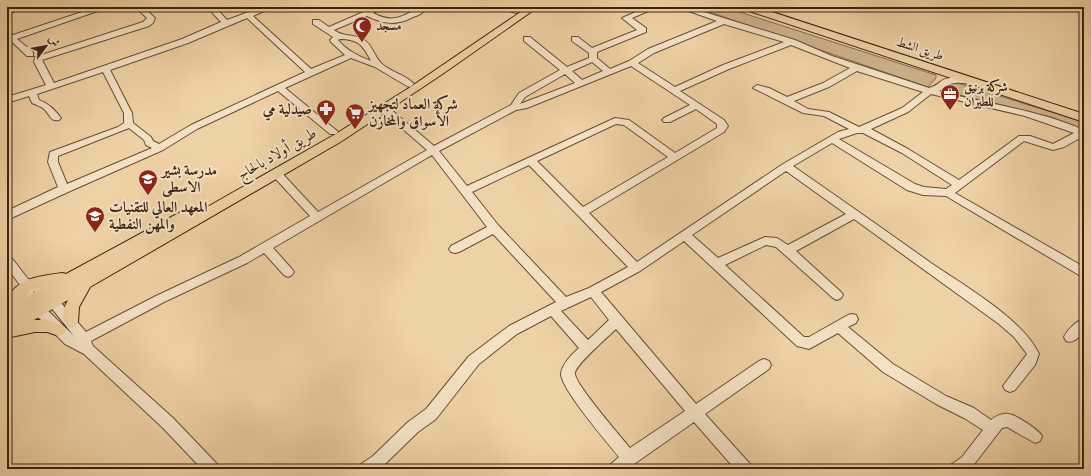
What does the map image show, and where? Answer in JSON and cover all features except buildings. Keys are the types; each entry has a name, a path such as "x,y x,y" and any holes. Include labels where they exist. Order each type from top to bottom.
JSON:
{"highway":[{"name":"طريق الشط","path":"747,7 1084,118"},
{"name":"طريق الشط","path":"775,7 1084,108"}],"main road":[{"name":"طريق أولاد بالحاج","path":"7,328 36,305 48,298 86,283 385,109 534,7"},
{"name":"طريق أولاد بالحاج","path":"48,298 72,277 333,132 410,84 519,9"},
{"path":"7,309 27,285 72,277"},
{"path":"7,332 41,325 65,326 70,308 86,283"},
{"name":"طريق أولاد بالحاج","path":"7,315 36,305"}],"street":[{"path":"7,12 21,7"},
{"path":"9,37 105,7"},
{"path":"51,86 38,60 45,56 146,24 151,18 139,7"},
{"path":"211,7 226,23"},
{"path":"7,100 190,40 226,23 269,7"},
{"path":"328,30 368,10 381,7"},
{"path":"472,7 478,9 497,7"},
{"path":"502,7 519,9"},
{"path":"514,107 522,95 592,55 643,30 626,18 654,7"},
{"path":"681,7 722,22 792,42 856,68 929,91 1045,118 1083,134"},
{"path":"368,10 383,21 389,22 400,20 420,11"},
{"path":"248,15 310,73"},
{"path":"316,22 338,37 341,36 356,39 364,43 378,65"},
{"path":"87,345 160,300 243,260 433,150 514,107 524,106 582,84 632,63 651,51 722,22"},
{"path":"9,37 30,54"},
{"path":"338,37 334,40 337,45 350,55 363,61 378,65 410,84"},
{"path":"527,39 582,84"},
{"path":"575,39 609,72"},
{"path":"674,91 726,67 792,42"},
{"path":"7,216 64,189 160,148 194,127 350,55"},
{"path":"583,212 676,158 721,130 723,126 721,122 697,105 632,63"},
{"path":"106,68 128,113 129,124 148,139 148,143 160,148"},
{"path":"786,101 826,85 856,68"},
{"path":"937,70 941,74 942,85 946,95"},
{"path":"366,469 378,461 412,428 431,414 474,360 513,330 636,268 786,166 832,138 848,132 861,130 911,106 918,102 929,91 942,85 962,80 976,83"},
{"path":"279,87 333,132"},
{"path":"757,88 766,90 806,111 832,117 905,151 959,185"},
{"path":"32,92 35,100 47,107 56,118"},
{"path":"667,120 697,105"},
{"path":"385,109 433,150 494,228 565,304"},
{"path":"465,192 610,122 620,120 626,122 676,158"},
{"path":"64,189 53,162 53,154 121,130 129,124"},
{"path":"948,193 1022,138 1028,138 1052,147 1060,145 1075,135 1083,134"},
{"path":"832,138 911,187 928,192 948,193 1084,273"},
{"path":"530,160 583,212 636,268"},
{"path":"786,166 982,304 1030,346 1033,354 1030,361 1010,386"},
{"path":"276,173 317,217"},
{"path":"788,251 853,214"},
{"path":"455,249 494,228"},
{"path":"685,236 801,342 809,343 852,318"},
{"path":"717,264 769,241 776,242 837,295"},
{"path":"265,247 288,272"},
{"path":"7,260 27,285 36,305 65,326"},
{"path":"27,285 48,298 65,326 69,340 87,345 168,423 212,469"},
{"path":"593,291 695,414 745,469"},
{"path":"552,309 588,348"},
{"path":"617,321 588,348 569,370 568,374 570,382 628,458"},
{"path":"1070,336 1084,324"},
{"path":"838,326 888,368 941,400 969,413 992,428"},
{"path":"616,469 628,458 695,414 764,365"},
{"path":"957,469 967,462 998,422 1008,420 1035,436"}],"shaded area":[{"path":"695,7 724,7 936,75 936,78 928,87"},
{"path":"954,82 1084,122 1084,130 1052,117 946,92"}],"place":[{"name":"مسجد","path":"362,43"},
{"name":"شركة برنيق للطيران","path":"950,111"},
{"name":"صيدلية مي","path":"326,126"},
{"name":"شركة العماد لتجهيز الأسواق والمخازن","path":"355,130"},
{"name":"مدرسة بشير الاسطى","path":"148,196"},
{"name":"المعهد العالي للتقنيات والمهن النفطية","path":"95,233"}]}
